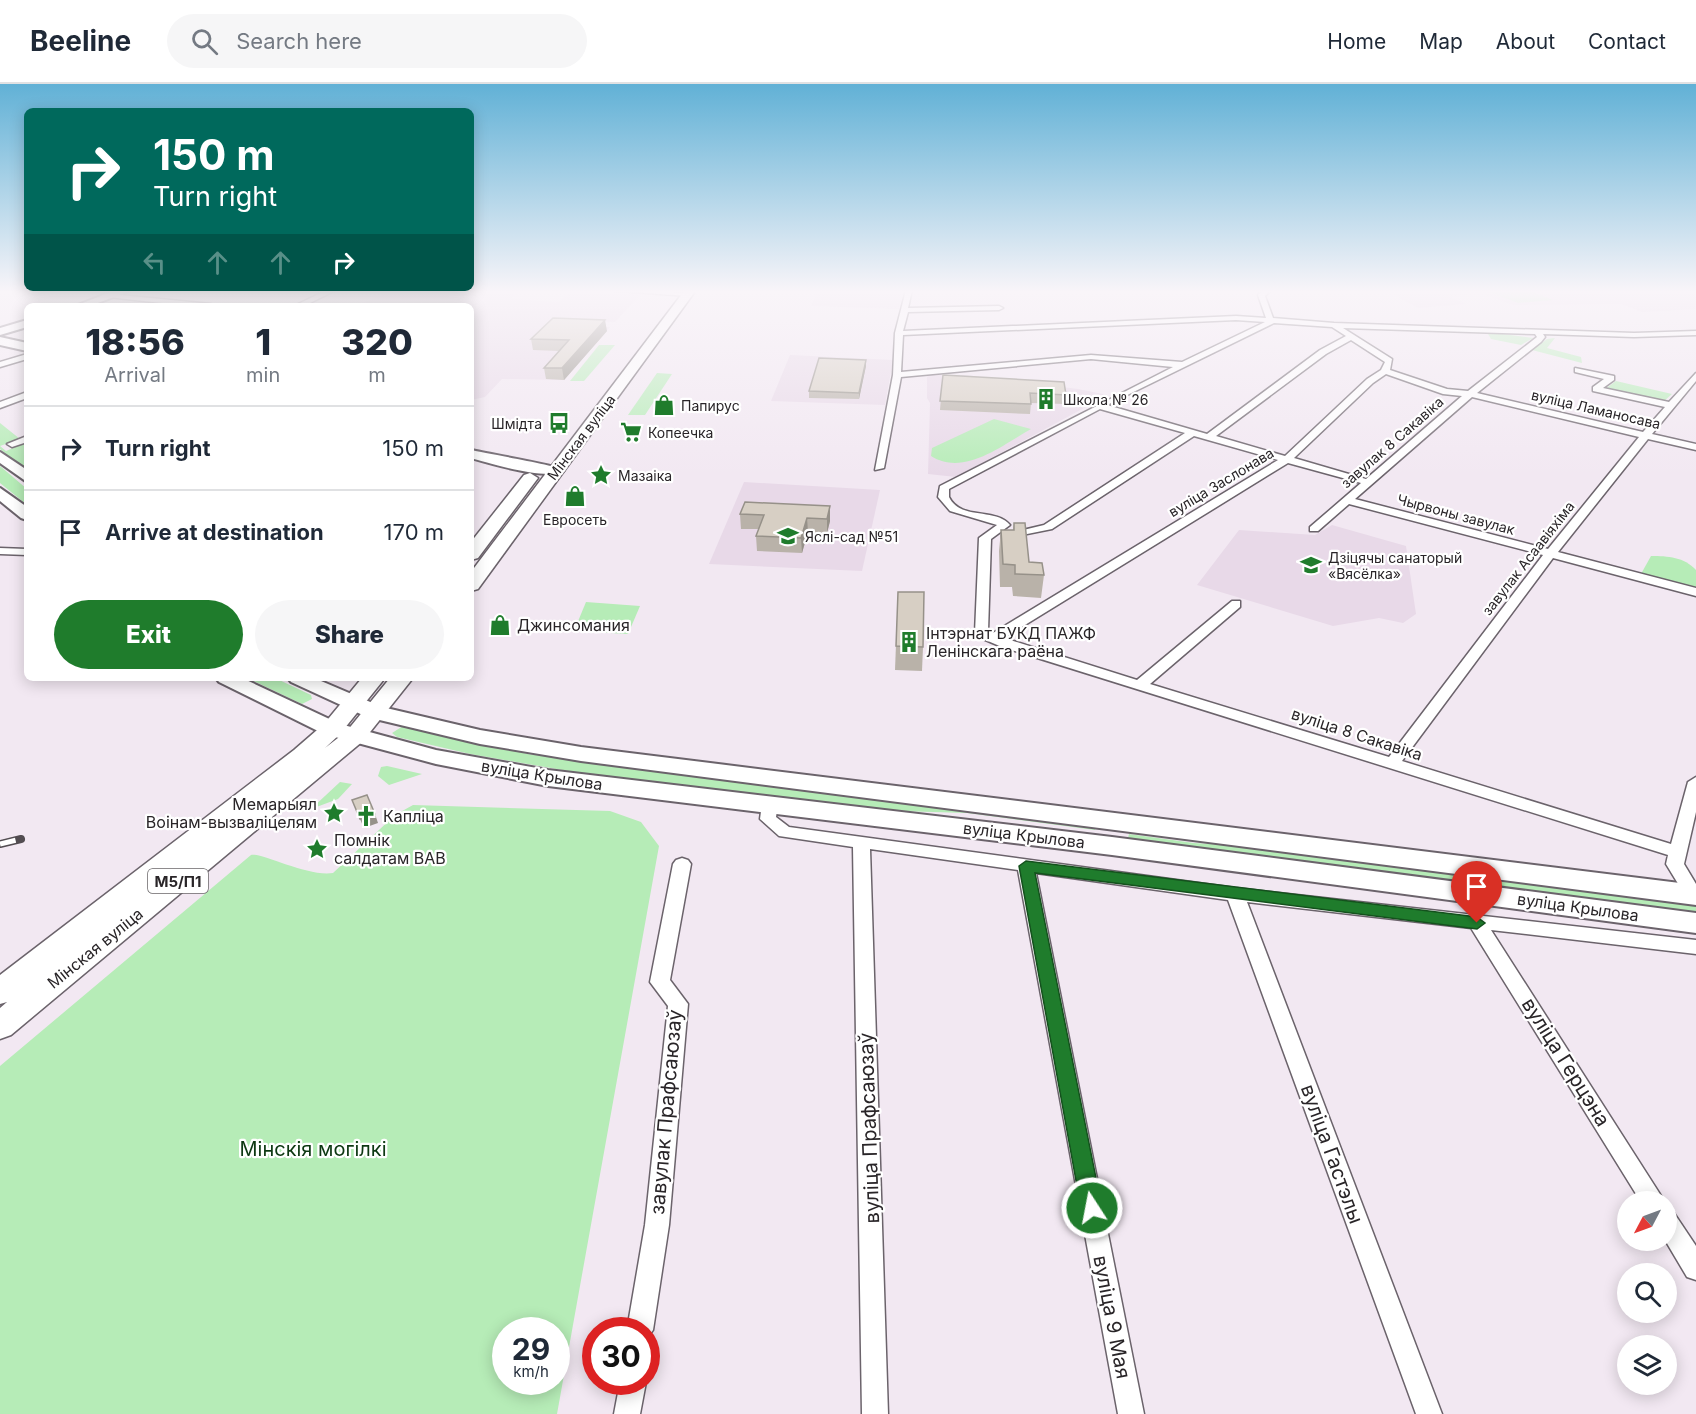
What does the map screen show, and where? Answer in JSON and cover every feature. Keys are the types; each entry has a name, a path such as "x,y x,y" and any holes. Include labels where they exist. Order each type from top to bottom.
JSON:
{"main road":[{"name":"Мінская вуліца","path":"474,550 633,352"},
{"name":"Мінская вуліца","path":"474,581 640,352"},
{"path":"474,455 537,469 556,470"},
{"path":"0,456 24,475"},
{"path":"0,493 24,513"},
{"name":"вуліца Крылова","path":"233,681 344,732 436,757 548,778 770,804 1111,833 1695,895"},
{"name":"вуліца Крылова","path":"304,681 352,704 375,712 480,737 1696,923"},
{"name":"Мінская вуліца","path":"0,1026 344,732 352,704 371,681"},
{"name":"Мінская вуліца","path":"0,992 303,755 375,712 400,681"}],"street":[{"path":"879,468 897,375 898,352"},
{"path":"985,538 1004,525 999,520 954,509 944,503 941,496 944,488 1099,406 1210,352"},
{"path":"1209,437 1323,352"},
{"path":"1374,352 1389,362 1385,371"},
{"name":"завулак 8 Сакавіка","path":"1314,529 1470,393 1523,352"},
{"path":"0,365 24,357"},
{"path":"897,375 1091,357 1184,365"},
{"path":"1578,370 1611,378 1596,389 1670,405"},
{"name":"вуліца Ламаносава","path":"1385,371 1446,392 1470,393 1696,447"},
{"name":"вуліца Заслонава","path":"987,636 1287,459 1370,381 1385,371"},
{"name":"завулак Асаавіяхіма","path":"1391,765 1549,554 1644,435 1696,376"},
{"path":"0,405 24,396"},
{"path":"1099,406 1367,482"},
{"path":"985,538 1019,536 1048,527 1193,432"},
{"path":"12,444 24,440"},
{"name":"Чырвоны завулак","path":"1347,500 1696,592"},
{"path":"985,538 987,636"},
{"path":"0,551 24,552"},
{"path":"1141,684 1236,604"},
{"name":"вуліца 8 Сакавіка","path":"987,636 1391,765 1677,852"},
{"path":"1695,895 1675,864 1696,782"},
{"path":"770,804 768,819 785,832 1235,894 1696,947"},
{"name":"вуліца Прафсаюзаў","path":"861,842 875,1414"},
{"name":"завулак Прафсаюзаў","path":"642,1317 657,1225 678,1004 660,982 682,864"},
{"name":"вуліца 9 Мая","path":"1026,866 1131,1414"},
{"name":"вуліца Гастэлы","path":"1235,894 1429,1414"},
{"name":"вуліца Герцэна","path":"1477,923 1647,1191"},
{"path":"1677,1238 1696,1268"},
{"path":"627,1414 631,1395"}],"shaded area":[{"path":"474,352 588,352 564,380 502,379 485,397 474,399"},
{"path":"790,355 893,360 885,405 771,401"},
{"path":"927,375 965,375 1108,395 956,477 928,474 930,403 927,398"},
{"path":"744,482 880,490 862,571 709,564"},
{"name":"Дзіцячы санаторый «Вясёлка»","path":"1332,525 1406,546 1416,614 1403,623 1379,618 1333,626 1197,585 1239,530 1315,535"}],"green space":[{"path":"593,352 609,352 584,381 570,381"},
{"path":"1540,352 1562,352 1581,357 1582,363"},
{"path":"657,373 672,374 645,415 628,415"},
{"path":"1616,381 1672,394 1663,402 1605,389"},
{"path":"994,419 1031,429 995,450 969,461 944,462 931,456 932,448"},
{"path":"0,423 20,439 0,446"},
{"path":"24,443 24,469 0,449 0,446 6,451"},
{"path":"0,466 24,486 24,503 0,483"},
{"path":"1651,556 1664,556 1686,562 1696,570 1696,588 1641,574"},
{"path":"586,602 640,606 628,634 574,631"},
{"path":"253,681 281,681 311,695 312,699 302,704"},
{"path":"403,726 528,754 1096,827 1095,830 967,813 899,811 568,771 470,754 397,737 392,733"},
{"path":"387,766 422,774 389,785 378,776 381,767"},
{"path":"340,782 352,784 338,799 311,809"},
{"name":"Мінскія могілкі","path":"413,805 610,811 641,822 659,846 570,1342 570,1317 492,1317 492,1395 560,1395 557,1414 0,1414 0,1066 251,855 311,871 333,873 395,815"},
{"path":"1129,834 1194,843 1261,847 1696,902 1696,912 1128,838"}],"building":[{"path":"558,352 576,352 562,368 544,368"},
{"path":"819,358 866,360 859,393 809,391"},
{"path":"943,375 1064,382 1066,395 1030,393 1031,404 940,401"},
{"path":"745,502 830,506 827,519 807,518 801,538 756,536 764,515 740,514"},
{"path":"1014,523 1025,523 1029,562 1042,563 1044,575 1015,574 1015,565 1003,564 1001,530 1014,530"},
{"path":"898,592 924,592 923,647 896,646"},
{"path":"367,795 375,814 360,819 352,800"}],"railway":[{"path":"0,844 21,839"}],"place":[{"name":"Школа № 26","path":"1046,399"},
{"name":"Папирус","path":"664,405"},
{"name":"Шмідта","path":"559,423"},
{"name":"Копеечка","path":"631,432"},
{"name":"Мазаіка","path":"601,475"},
{"name":"Евросеть","path":"575,496"},
{"name":"Яслі-сад №51","path":"788,536"},
{"name":"Дзіцячы санаторый «Вясёлка»","path":"1311,565"},
{"name":"Джинсомания","path":"500,625"},
{"name":"Інтэрнат БУКД ПАЖФ Ленінскага раёна","path":"909,642"},
{"name":"Мемарыял Воінам-вызваліцелям","path":"334,813"},
{"name":"Капліца","path":"366,816"},
{"name":"Помнік салдатам ВАВ","path":"317,849"}],"route":[{"path":"1092,1208 1026,866 1477,923"}]}
